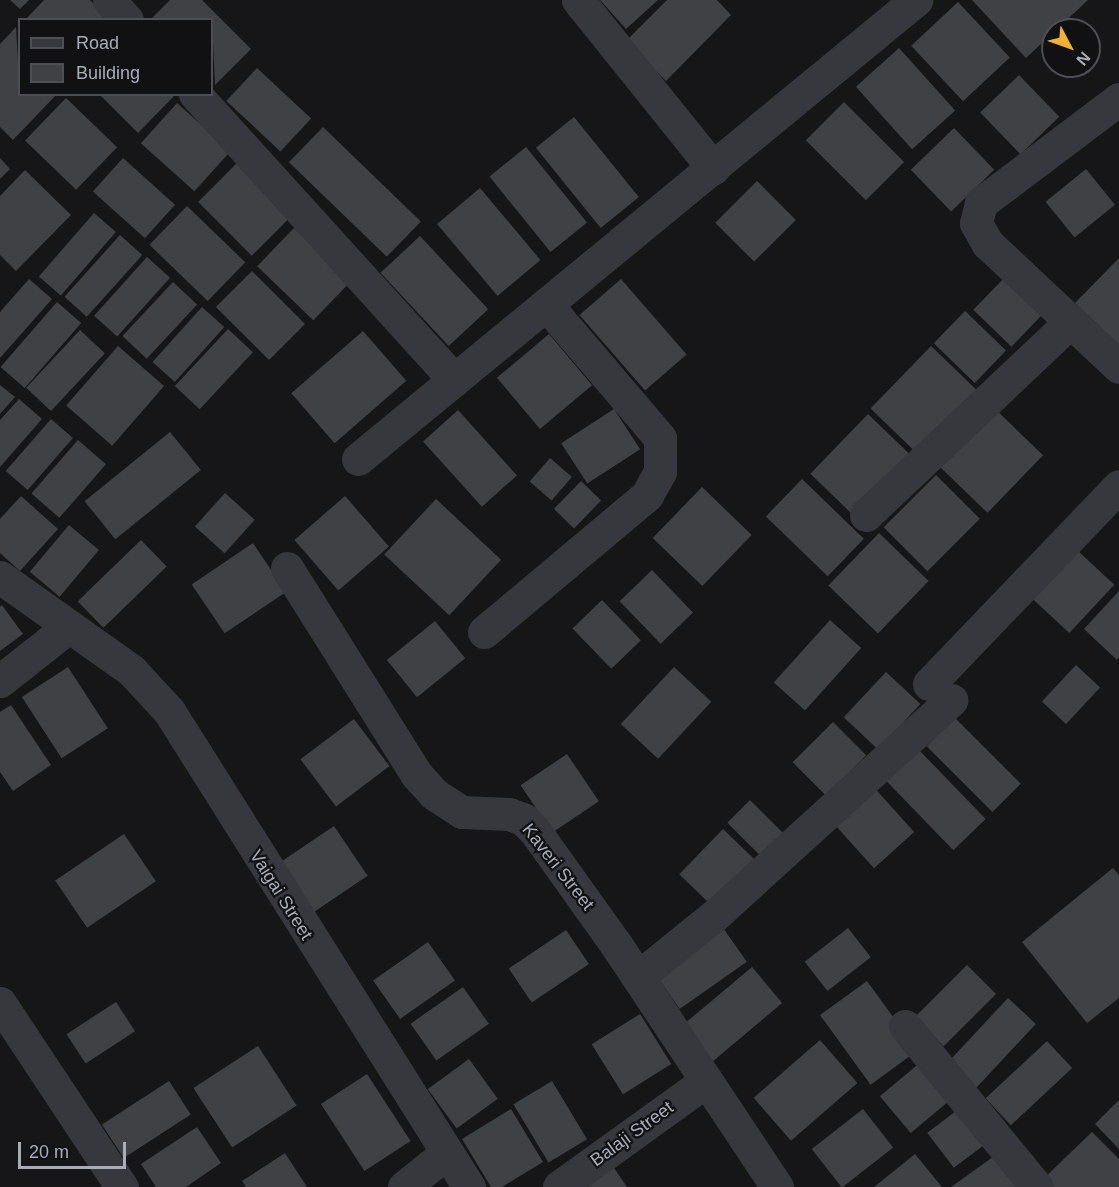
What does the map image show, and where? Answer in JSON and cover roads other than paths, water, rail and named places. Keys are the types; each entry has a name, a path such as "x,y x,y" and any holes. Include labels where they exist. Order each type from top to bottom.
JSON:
{"street":[{"path":"110,0 125,18"},
{"path":"578,0 713,168"},
{"path":"358,459 916,0"},
{"path":"197,96 454,380"},
{"path":"1119,99 981,203 976,224 987,243 1119,368"},
{"path":"484,632 647,495 660,472 660,438 547,305"},
{"path":"866,515 1071,321"},
{"path":"638,977 714,916 940,692 1119,486"},
{"name":"Kaveri Street","path":"287,568 417,775 448,806 524,819 638,977 777,1187"},
{"name":"Vaigai Street","path":"0,577 67,628 131,670 169,711 444,1154 469,1187"},
{"path":"0,681 67,628"},
{"path":"0,1003 122,1187"},
{"path":"905,1026 1037,1187"},
{"name":"Balaji Street","path":"559,1187 706,1080"},
{"path":"404,1187 444,1154"}]}
